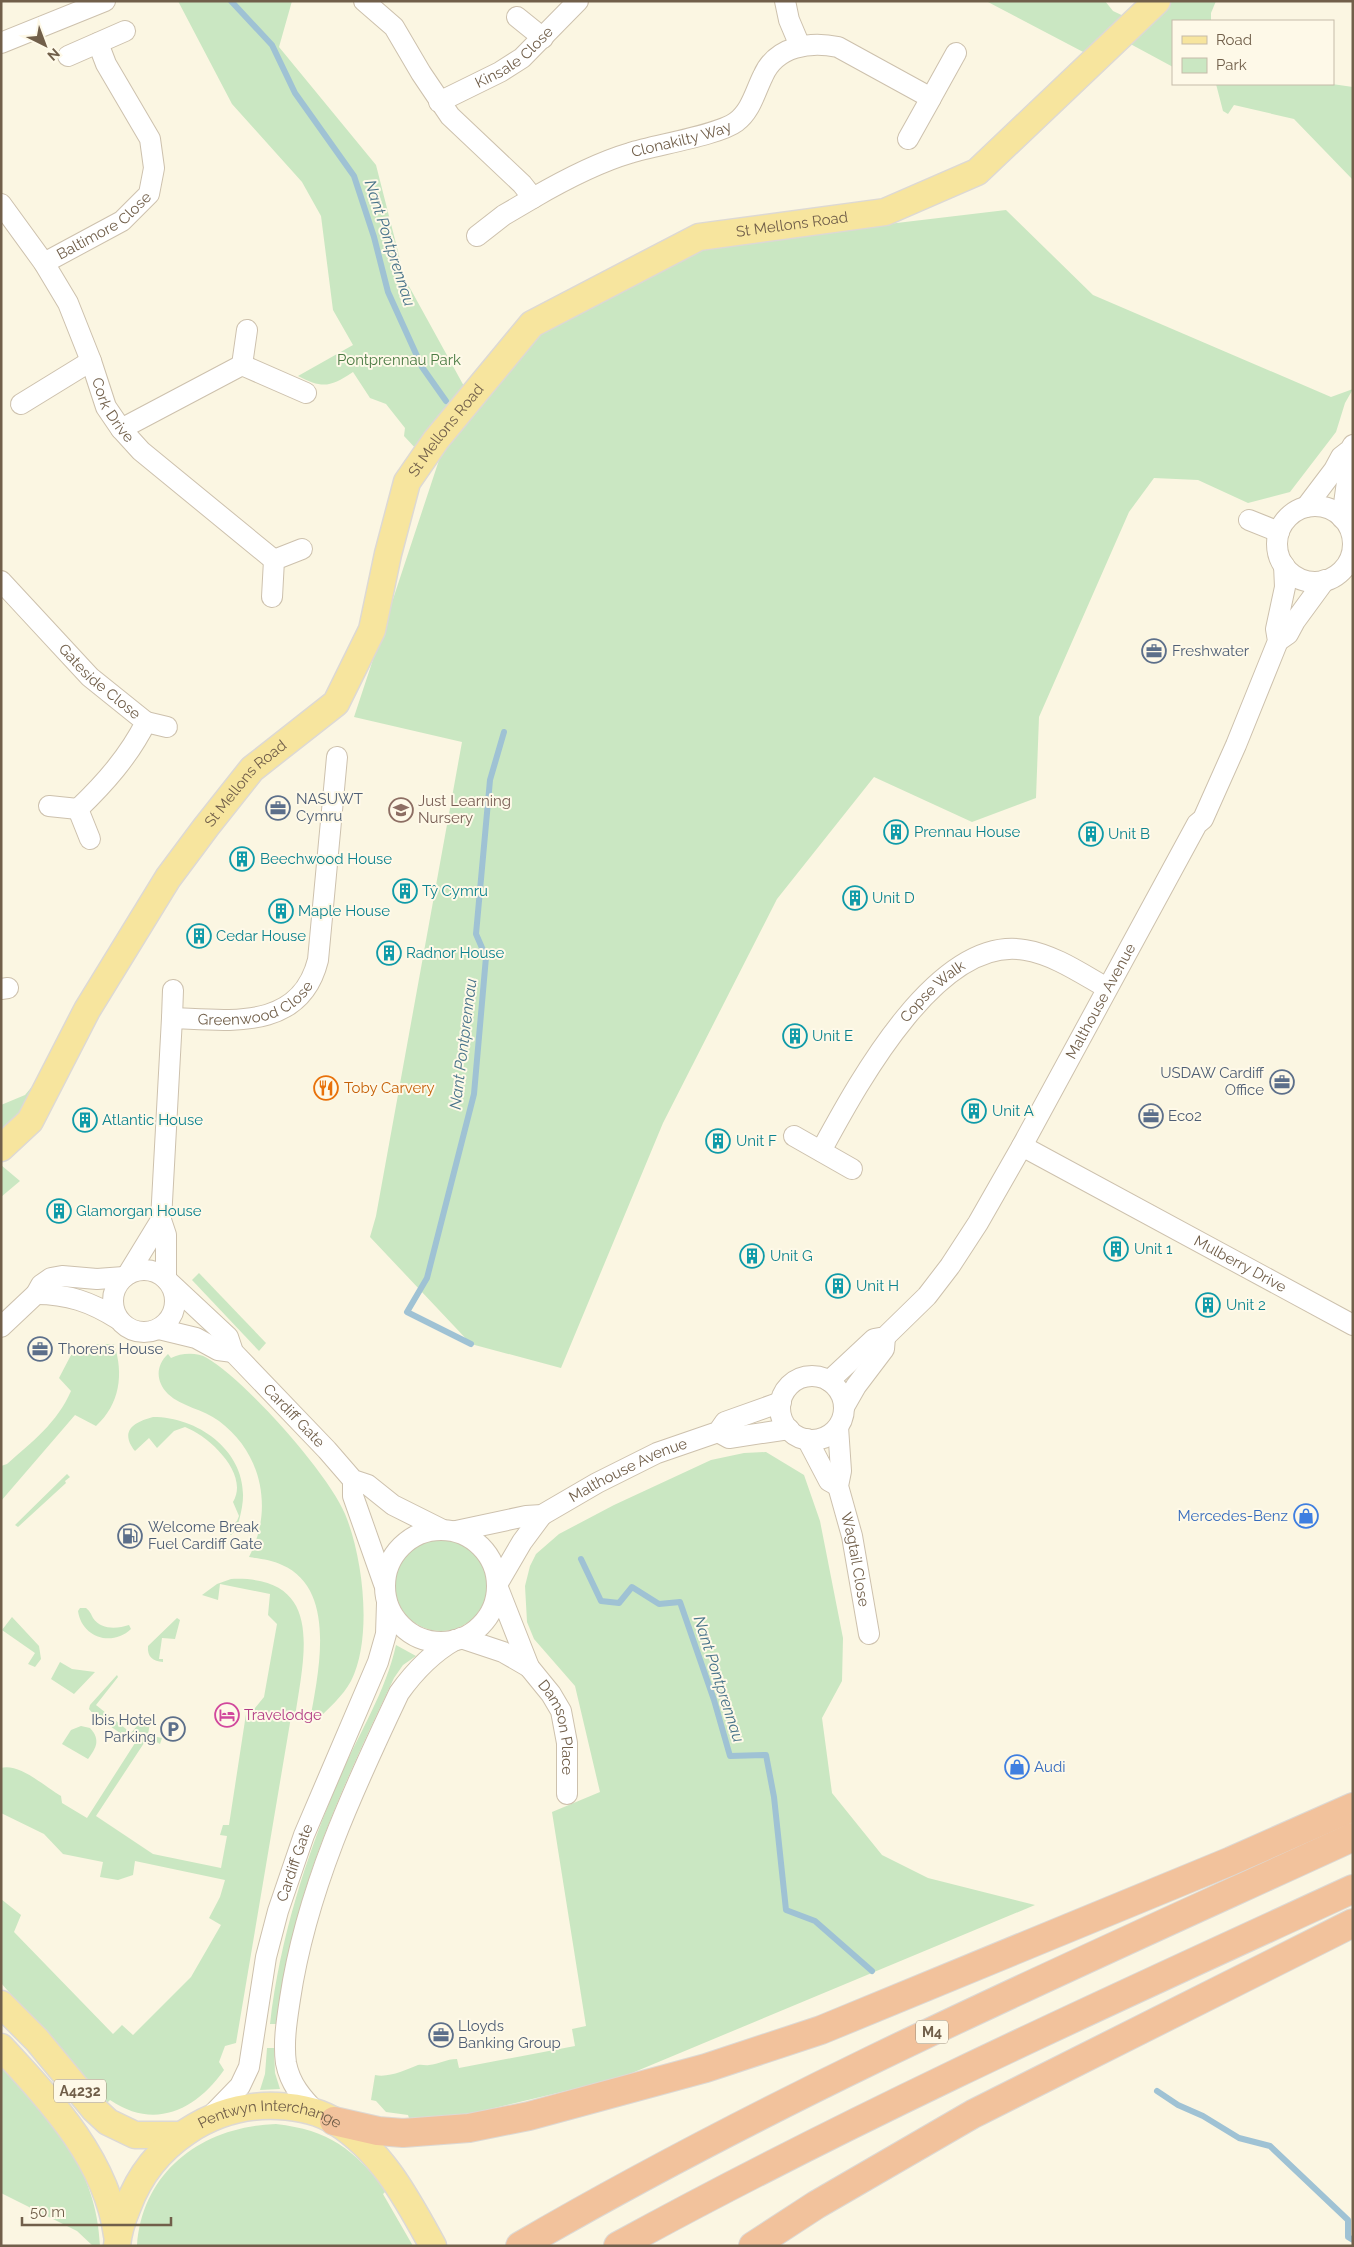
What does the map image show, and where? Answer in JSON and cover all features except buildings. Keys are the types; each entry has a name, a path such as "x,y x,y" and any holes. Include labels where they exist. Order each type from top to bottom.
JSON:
{"highway":[{"path":"326,2117 367,2129 403,2133 469,2128 529,2116 706,2068 821,2030 1231,1861 1353,1807"},
{"name":"M4","path":"520,2246 672,2162 806,2092 1067,1968 1353,1836"},
{"path":"618,2246 791,2153 896,2101 1353,1889"},
{"path":"753,2246 816,2205 973,2114 1353,1923"}],"main road":[{"name":"St Mellons Road","path":"1,1148 30,1121 86,1010 168,878 206,827 252,769 336,703 372,630 406,482 436,440 532,324 700,237 885,212 977,172 1157,1"},
{"name":"A4232","path":"1,2004 37,2040 94,2109 108,2122 135,2135 180,2135"},
{"name":"A4232","path":"1,2048 56,2111 92,2161 107,2190 117,2242"},
{"name":"Pentwyn Interchange","path":"117,2242 130,2199 153,2160 180,2135 207,2120 232,2110 262,2106 296,2108 326,2117 375,2154 398,2184 433,2246"}],"street":[{"path":"1,43 105,1"},
{"path":"364,1 394,27 440,102 467,134 522,184 533,198"},
{"name":"Kinsale Close","path":"440,102 512,66 543,38 578,1"},
{"path":"785,1 789,20 800,46"},
{"path":"516,17 543,38"},
{"path":"68,56 125,31"},
{"name":"Baltimore Close","path":"44,264 122,221 149,194 154,168 150,139 106,64 98,43"},
{"name":"Clonakilty Way","path":"477,236 504,215 569,178 620,156 719,130 736,122 750,106 769,65 787,51 800,46 820,44 838,47 930,98"},
{"path":"908,139 956,53"},
{"name":"Cork Drive","path":"4,214 44,264 68,303 91,361 106,407 121,429 141,450 274,560"},
{"path":"242,365 247,330"},
{"path":"22,404 91,361"},
{"path":"242,365 306,393"},
{"path":"121,429 242,365"},
{"path":"1306,507 1334,470 1341,457 1352,454 1347,482 1349,529 1350,557 1348,568 1325,580 1302,581 1284,565 1278,554 1279,532 1285,520 1294,512 1306,507 1319,506 1332,509 1349,529"},
{"path":"1249,520 1279,532"},
{"path":"272,597 274,560 302,549"},
{"name":"Malthouse Avenue","path":"1278,642 1276,629 1285,587 1284,565"},
{"name":"Gateside Close","path":"1,580 90,678 146,722 136,742 118,768 78,809"},
{"name":"Malthouse Avenue","path":"829,1380 874,1339 885,1337 927,1296 950,1266 978,1223 1022,1146 1197,824 1203,818 1278,642 1288,634 1295,621 1325,580"},
{"path":"146,722 167,727"},
{"name":"Greenwood Close","path":"167,1280 166,1235 161,1220 172,1018 242,1021 258,1018 290,1003 308,985 318,960 337,757"},
{"path":"49,806 78,809 90,839"},
{"name":"Copse Walk","path":"821,1151 858,1082 883,1047 920,1002 965,962 989,951 1024,949 1049,957 1107,988"},
{"path":"172,1018 173,990"},
{"path":"794,1136 852,1169"},
{"name":"Mulberry Drive","path":"1022,1146 1353,1325"},
{"name":"Greenwood Close","path":"126,1276 161,1220"},
{"name":"Cardiff Gate","path":"1,1327 36,1294 41,1285 57,1277 97,1279 126,1276 135,1271 148,1270 159,1273 228,1337 233,1352 328,1450 353,1480 368,1485 393,1505 449,1530 469,1536 484,1548 494,1566 498,1586 493,1608 482,1625 439,1650 408,1680 399,1693 337,1831 312,1903 292,1989 286,2055 296,2089 326,2117"},
{"path":"118,1319 112,1298 117,1286 126,1276"},
{"path":"158,1329 166,1323 175,1304 174,1291 167,1280"},
{"path":"36,1294 54,1294 78,1298 91,1303 118,1319 127,1328 140,1332 158,1329 196,1338 218,1350 233,1352"},
{"name":"Malthouse Avenue","path":"838,1427 844,1407 856,1386 884,1349 885,1337"},
{"path":"838,1427 829,1436 807,1439 796,1435 789,1429 782,1416 781,1402 788,1387 796,1380 818,1377 829,1380 837,1387 844,1407"},
{"name":"Malthouse Avenue","path":"498,1586 522,1542 542,1515 597,1483 657,1453 718,1432 725,1422 781,1402"},
{"name":"Wagtail Close","path":"838,1427 841,1472 838,1486 852,1536 870,1634"},
{"name":"Malthouse Avenue","path":"718,1432 729,1438 789,1429"},
{"name":"Wagtail Close","path":"807,1439 829,1481 838,1486"},
{"name":"Cardiff Gate","path":"353,1480 354,1496 396,1620 408,1631 422,1639 439,1642 458,1639"},
{"name":"Malthouse Avenue","path":"449,1530 526,1516 542,1515"},
{"name":"Cardiff Gate","path":"207,2120 240,2086 249,2067 266,1956 278,1911 304,1835 378,1662 386,1634 386,1594 390,1560 401,1546 417,1534 449,1530"},
{"name":"Damson Place","path":"498,1586 529,1667 551,1694 561,1711 567,1743 568,1794"},
{"name":"Damson Place","path":"458,1639 498,1649 529,1667"}],"green space":[{"name":"Pontprennau Park","path":"178,1 292,1 279,47 376,165 405,279 465,388 418,451 404,436 405,428 386,404 370,398 353,372 338,381 326,384 314,383 298,376 353,345 333,310 321,216 302,182 232,104"},
{"path":"986,1 1105,1 1113,11 1132,20 1087,54"},
{"path":"1159,1 1216,1 1211,13 1211,20 1172,20 1172,66 1123,40"},
{"path":"1334,84 1353,87 1353,180 1294,119 1234,105 1228,114 1223,111 1216,85"},
{"path":"1006,210 1093,295 1331,397 1353,389 1345,403 1336,432 1290,492 1248,503 1198,480 1154,478 1129,512 1039,717 1036,798 972,822 874,777 777,899 663,1123 561,1368 471,1344 370,1237 376,1216 462,742 354,717 442,451 537,334 702,246"},
{"path":"60,1053 1,1141 1,1105 25,1095"},
{"path":"1,1165 20,1181 1,1197"},
{"path":"199,1273 266,1343 259,1351 192,1280"},
{"path":"98,1344 114,1344 117,1355 119,1366 118,1388 110,1408 96,1426 75,1415 1,1501 1,1466 7,1464 26,1448 59,1413 71,1391 59,1378 71,1355"},
{"path":"168,1354 171,1358 189,1354 203,1356 243,1386 304,1453 336,1496 345,1514 357,1552 361,1574 364,1621 362,1643 358,1663 348,1687 316,1721 310,1720 317,1680 320,1635 318,1613 311,1593 300,1577 282,1565 249,1557 257,1539 261,1520 262,1501 260,1483 254,1465 234,1434 219,1421 180,1402 164,1389 159,1379 159,1369"},
{"path":"153,1417 171,1419 205,1432 219,1442 230,1456 239,1471 243,1488 239,1519 231,1535 226,1530 237,1521 239,1516 233,1502 237,1491 232,1468 215,1447 185,1427 174,1431 157,1448 149,1438 135,1451 128,1438 131,1428"},
{"path":"766,1452 804,1475 820,1521 843,1638 842,1681 822,1718 832,1793 882,1855 928,1878 1035,1905 620,2078 461,2116 410,2121 408,2115 386,2112 376,2101 371,2100 375,2075 391,2074 418,2065 428,2065 453,2059 457,2059 459,2068 575,2046 572,2029 586,2026 552,1812 600,1792 575,1686 534,1639 527,1622 525,1586 530,1566 536,1554 559,1534 614,1505 711,1460 744,1453"},
{"path":"67,1474 70,1477 65,1481 66,1483 18,1527 15,1525"},
{"path":"441,1539 459,1542 474,1552 484,1567 487,1585 484,1603 474,1618 459,1628 441,1631 423,1628 408,1618 398,1603 395,1585 398,1567 408,1552 423,1542"},
{"path":"231,1579 261,1581 282,1590 295,1605 302,1623 304,1645 295,1717 291,1717 236,2043 225,2046 219,2062 224,2070 200,2096 173,2112 158,2115 142,2114 126,2109 110,2100 106,2104 1,1983 1,1899 21,1915 14,1932 113,2034 122,2025 133,2035 191,1977 221,1925 209,1918 220,1897 225,1880 135,1861 133,1875 118,1880 100,1877 103,1862 63,1854 44,1834 1,1813 1,1768 8,1767 24,1772 61,1796 62,1803 87,1818 135,1743 95,1716 89,1709 90,1705 117,1675 118,1677 96,1705 131,1733 142,1720 147,1718 150,1722 148,1735 162,1738 160,1744 148,1737 96,1816 153,1854 221,1868 227,1836 220,1835 223,1825 229,1825 246,1714 250,1714 264,1697 277,1624 268,1615 270,1594 220,1584 218,1600 202,1595 217,1584"},
{"path":"80,1608 86,1608 100,1625 114,1628 129,1625 131,1629 115,1638 99,1637 85,1628 78,1611"},
{"path":"12,1617 39,1646 41,1659 35,1667 28,1664 35,1653 2,1630"},
{"path":"177,1618 180,1620 175,1639 162,1638 159,1659 163,1659 163,1662 156,1661 150,1656 148,1646"},
{"path":"396,1645 416,1656 403,1665 394,1678 337,1803 305,1890 293,1934 278,2024 270,2024 280,1960 306,1867 340,1777 386,1679"},
{"path":"60,1662 72,1669 95,1672 74,1694 51,1679"},
{"path":"81,1726 90,1728 96,1740 95,1748 88,1759 62,1744 71,1730"},
{"path":"267,2048 274,2048 275,2073 280,2089 260,2090 265,2074"},
{"path":"1,2065 54,2125 81,2169 97,2218 100,2246 93,2246 77,2231 1,2193"},
{"path":"276,2124 311,2131 339,2144 351,2153 386,2191 383,2194 413,2246 137,2246 141,2219 151,2195 164,2175 181,2157 202,2143 225,2133 250,2127"}],"waterway":[{"name":"Nant Pontprennau","path":"231,1 272,45 295,93 354,176 374,237 388,292 422,367 446,401"},
{"name":"Nant Pontprennau","path":"471,1344 407,1312 427,1278 474,1094 486,957 476,934 490,780 504,732"},
{"name":"Nant Pontprennau","path":"581,1559 601,1601 619,1603 632,1587 659,1604 680,1602 714,1700 730,1756 766,1755 774,1797 786,1910 815,1921 872,1971"},
{"name":"Nant Pontprennau","path":"1157,2091 1178,2105 1203,2116 1239,2138 1270,2146 1348,2220 1348,2237 1353,2240"}],"place":[{"name":"Freshwater","path":"1154,651"},
{"name":"NASUWT Cymru","path":"278,808"},
{"name":"Just Learning Nursery","path":"401,810"},
{"name":"Prennau House","path":"896,832"},
{"name":"Unit B","path":"1091,834"},
{"name":"Beechwood House","path":"242,859"},
{"name":"Tŷ Cymru","path":"405,891"},
{"name":"Unit D","path":"855,898"},
{"name":"Maple House","path":"281,911"},
{"name":"Cedar House","path":"199,936"},
{"name":"Radnor House","path":"389,953"},
{"name":"Unit E","path":"795,1036"},
{"name":"USDAW Cardiff Office","path":"1282,1082"},
{"name":"Toby Carvery","path":"326,1088"},
{"name":"Unit A","path":"974,1111"},
{"name":"Eco2","path":"1151,1116"},
{"name":"Atlantic House","path":"85,1120"},
{"name":"Unit F","path":"718,1141"},
{"name":"Glamorgan House","path":"59,1211"},
{"name":"Unit 1","path":"1116,1249"},
{"name":"Unit G","path":"752,1256"},
{"name":"Unit H","path":"838,1286"},
{"name":"Unit 2","path":"1208,1305"},
{"name":"Thorens House","path":"40,1349"},
{"name":"Mercedes-Benz","path":"1306,1516"},
{"name":"Welcome Break Fuel Cardiff Gate","path":"130,1536"},
{"name":"Travelodge","path":"227,1715"},
{"name":"Ibis Hotel Parking","path":"173,1729"},
{"name":"Audi","path":"1017,1767"},
{"name":"Lloyds Banking Group","path":"441,2035"}]}
